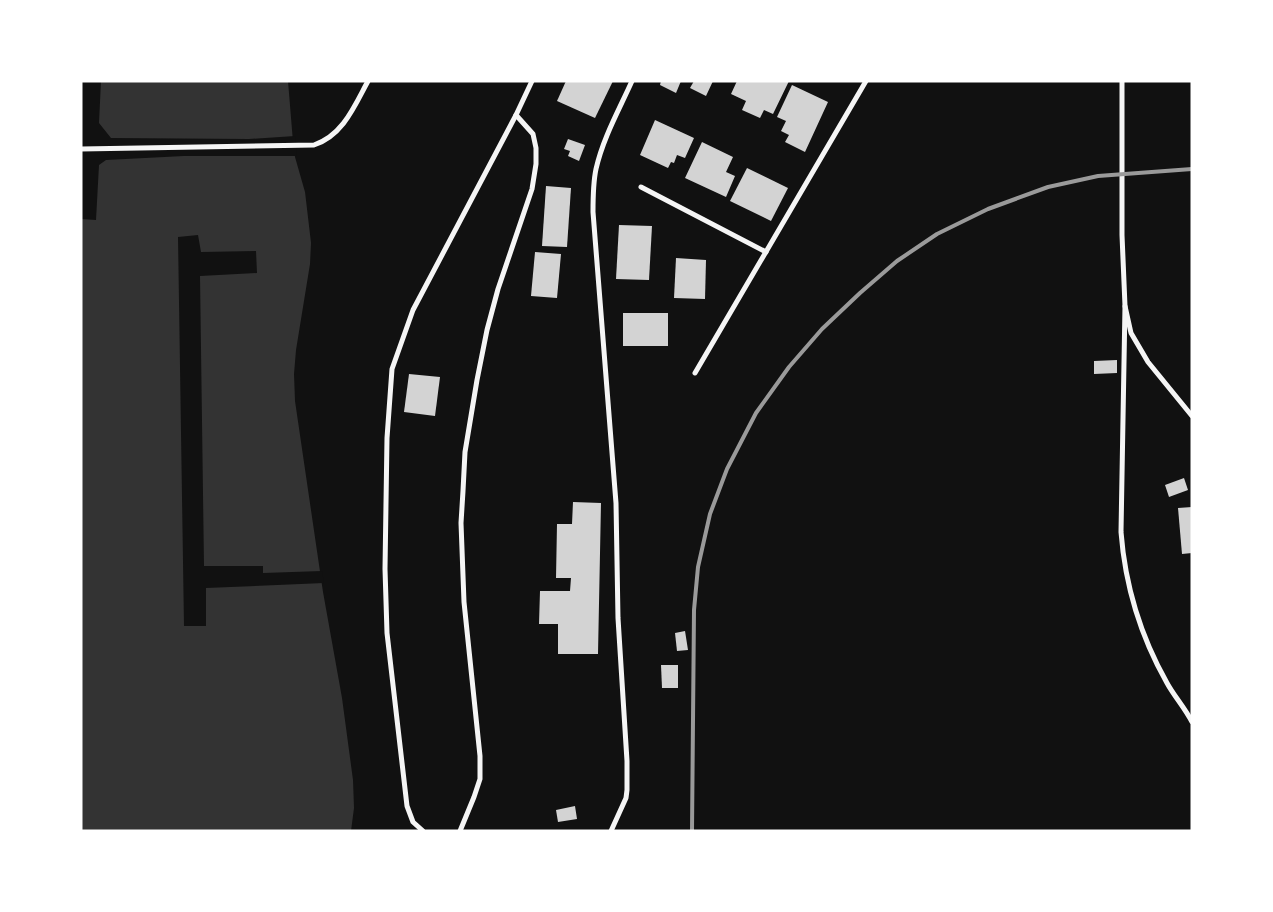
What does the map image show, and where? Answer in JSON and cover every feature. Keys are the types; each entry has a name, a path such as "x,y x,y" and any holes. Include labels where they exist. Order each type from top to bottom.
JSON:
{"street":[{"path":"81,149 314,145 327,140 338,130 348,117 368,81"},
{"path":"423,831 413,822 407,806 387,632 385,569 387,438 392,369 413,310 532,81"},
{"path":"611,831 626,798 627,761 618,618 616,503 593,212 596,170 600,154 632,81"},
{"path":"1122,81 1122,235 1125,306 1121,532 1124,566 1136,612 1149,645 1167,683 1192,722"},
{"path":"695,373 865,82"},
{"path":"460,831 480,779 480,756 464,602 461,522 465,452 487,330 498,289 532,189 536,164 536,148 533,134 516,115"},
{"path":"641,187 766,252"},
{"path":"1125,306 1132,333 1148,362 1192,416"}],"shaded area":[{"path":"81,81 288,81 295,157 305,192 311,243 310,264 296,350 294,374 295,401 323,592 342,698 353,780 354,808 351,831 81,831"}],"pier":[{"path":"81,81 101,81 99,123 111,138 249,139 295,136 297,156 184,156 106,160 99,165 96,220 81,219"},
{"path":"198,235 201,252 256,251 257,273 200,276 204,566 263,566 263,573 322,571 324,583 206,588 206,626 184,626 178,237"}],"building":[{"path":"566,81 613,81 595,118 557,101"},
{"path":"661,81 681,81 676,93 660,85"},
{"path":"694,81 713,81 706,96 690,88"},
{"path":"737,81 789,81 773,114 764,110 760,118 742,110 746,101 731,94"},
{"path":"792,85 828,102 805,152 785,142 789,135 781,131 786,121 777,117"},
{"path":"655,120 694,138 685,158 677,155 674,163 671,162 668,168 640,155"},
{"path":"568,139 585,145 579,161 568,156 570,151 564,149"},
{"path":"702,142 733,157 726,172 735,176 726,197 685,178"},
{"path":"747,168 788,188 771,221 730,201"},
{"path":"546,186 571,188 567,247 542,246"},
{"path":"619,225 652,226 649,280 616,279"},
{"path":"535,252 561,254 557,298 531,296"},
{"path":"676,258 706,260 705,299 674,298"},
{"path":"623,313 668,313 668,346 623,346"},
{"path":"1117,360 1117,373 1094,374 1094,361"},
{"path":"409,374 440,377 435,416 404,412"},
{"path":"1184,478 1188,490 1169,497 1165,485"},
{"path":"573,502 601,503 598,654 558,654 558,624 539,624 540,591 570,591 571,578 556,578 557,524 572,524"},
{"path":"1192,507 1192,553 1182,554 1178,508"},
{"path":"685,631 688,650 677,651 675,633"},
{"path":"661,665 678,665 678,688 662,688"},
{"path":"575,806 577,819 558,822 556,810"}],"railway":[{"path":"692,831 694,610 698,567 710,514 727,469 756,413 789,367 822,329 860,293 897,261 937,234 988,209 1048,187 1098,176 1192,169"}]}
